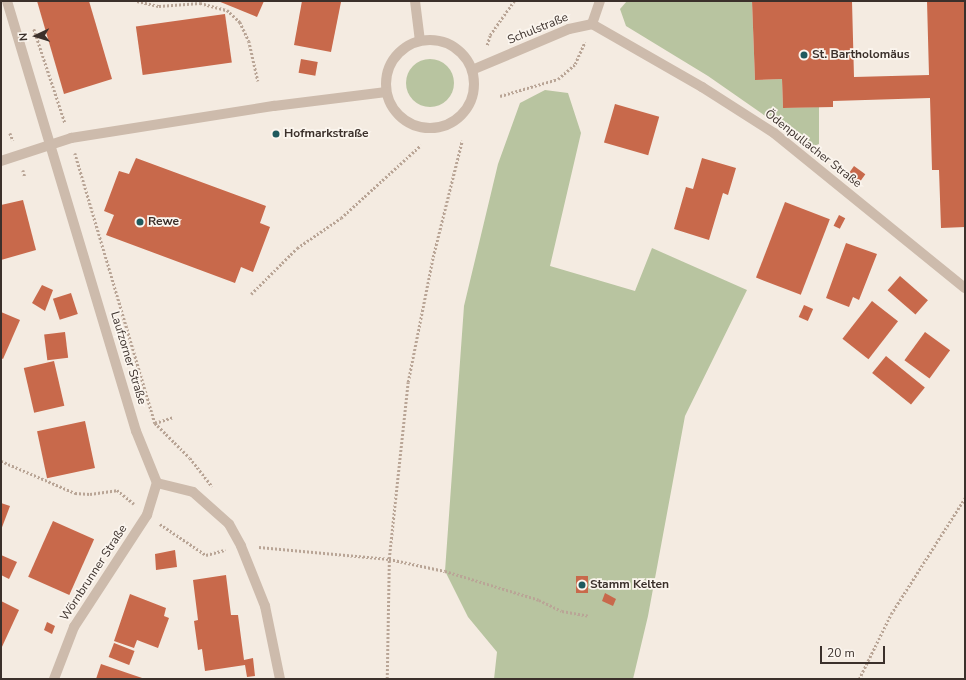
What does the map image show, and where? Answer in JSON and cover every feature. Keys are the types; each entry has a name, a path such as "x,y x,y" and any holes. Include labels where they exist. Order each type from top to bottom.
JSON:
{"street":[{"name":"Laufzorner Straße","path":"7,1 51,143 136,431 157,483"},
{"path":"415,1 420,41"},
{"path":"592,24 600,1"},
{"name":"Schulstraße","path":"472,70 569,29 592,24"},
{"name":"Ödenpullacher Straße","path":"592,24 702,87 774,133 965,288"},
{"path":"433,40 452,46 466,59 472,70 472,96 467,108 458,118 440,127 421,128 408,123 394,110 386,92 388,70 393,59 400,51 420,41 433,40"},
{"path":"1,161 51,143 71,138 274,106 386,92"},
{"path":"157,483 193,492 203,499 229,524 241,546 264,606 280,679"},
{"name":"Wörnbrunner Straße","path":"54,679 74,626 147,515 157,483"}],"path":[{"path":"137,1 159,6 200,2 227,10 240,22 249,41 258,81"},
{"path":"487,45 490,35 514,1"},
{"path":"32,22 71,138 155,424 194,462 217,492"},
{"path":"500,96 558,79 575,64 592,24"},
{"path":"387,679 389,559 408,382 433,257 462,141"},
{"path":"251,294 297,248 341,218 421,145"},
{"path":"155,424 173,417"},
{"path":"1,461 75,493 90,494 116,490 147,515 206,556 241,546 389,559 452,574 539,600 562,611 589,616"},
{"path":"859,679 891,614 965,498"}],"green space":[{"path":"627,1 752,1 755,80 782,79 783,108 819,107 819,144 811,147 807,145 708,76 626,26 620,9"},
{"path":"425,59 435,59 447,66 454,78 454,88 447,100 435,107 425,107 417,103 410,96 406,88 406,78 410,70 417,63"},
{"path":"545,90 568,93 581,133 550,266 635,291 652,248 747,290 685,416 648,616 633,679 494,679 497,652 468,617 445,571 464,306 498,164 520,103"}],"building":[{"path":"37,1 89,1 112,79 64,94"},
{"path":"218,1 264,1 257,17"},
{"path":"302,1 341,2 331,52 294,45"},
{"path":"752,1 852,1 854,77 929,75 927,1 965,1 965,227 941,228 939,170 932,170 930,98 833,101 833,107 783,108 782,79 755,80"},
{"path":"225,14 232,63 143,75 136,27"},
{"path":"301,59 318,62 315,76 299,73"},
{"path":"615,104 659,117 648,155 604,142"},
{"path":"136,158 266,206 260,223 270,227 253,272 241,267 235,283 106,235 114,215 104,211 119,171 129,174"},
{"path":"702,158 736,168 728,195 723,193 709,240 674,229 686,187 693,189"},
{"path":"854,166 865,174 859,183 848,175"},
{"path":"23,200 36,250 1,260 1,205"},
{"path":"785,202 830,219 801,295 756,278"},
{"path":"839,215 845,218 840,229 834,226"},
{"path":"846,243 877,254 859,300 853,297 849,307 826,298"},
{"path":"900,276 928,300 915,315 888,290"},
{"path":"42,285 53,290 45,311 32,303"},
{"path":"71,293 78,314 60,320 53,299"},
{"path":"872,301 898,321 868,359 842,339"},
{"path":"804,305 813,309 808,321 799,317"},
{"path":"1,312 20,320 3,359 1,358"},
{"path":"65,332 68,358 47,360 44,335"},
{"path":"925,332 950,350 930,379 904,360"},
{"path":"886,356 925,387 911,405 872,373"},
{"path":"54,361 64,406 34,413 24,368"},
{"path":"85,421 95,468 47,478 37,431"},
{"path":"1,503 10,506 1,530"},
{"path":"53,521 94,539 69,595 28,577"},
{"path":"175,550 177,567 156,570 155,554"},
{"path":"1,555 17,562 9,579 1,575"},
{"path":"226,575 231,615 238,615 244,660 253,658 255,676 247,677 245,665 205,671 202,649 198,650 194,621 198,620 193,580"},
{"name":"Stamm Kelten","path":"576,576 588,576 588,593 576,593"},
{"name":"Stamm Kelten","path":"605,593 616,599 613,606 602,601"},
{"path":"130,594 166,608 164,616 169,618 158,648 137,640 134,648 114,641"},
{"path":"1,601 19,610 1,649"},
{"path":"47,622 55,626 52,634 44,630"},
{"path":"114,643 135,651 129,665 109,657"},
{"path":"101,664 145,679 96,679"}],"place":[{"name":"St. Bartholomäus","path":"804,55"},
{"name":"Hofmarkstraße","path":"276,134"},
{"name":"Rewe","path":"140,222"},
{"name":"Stamm Kelten","path":"582,585"}]}
